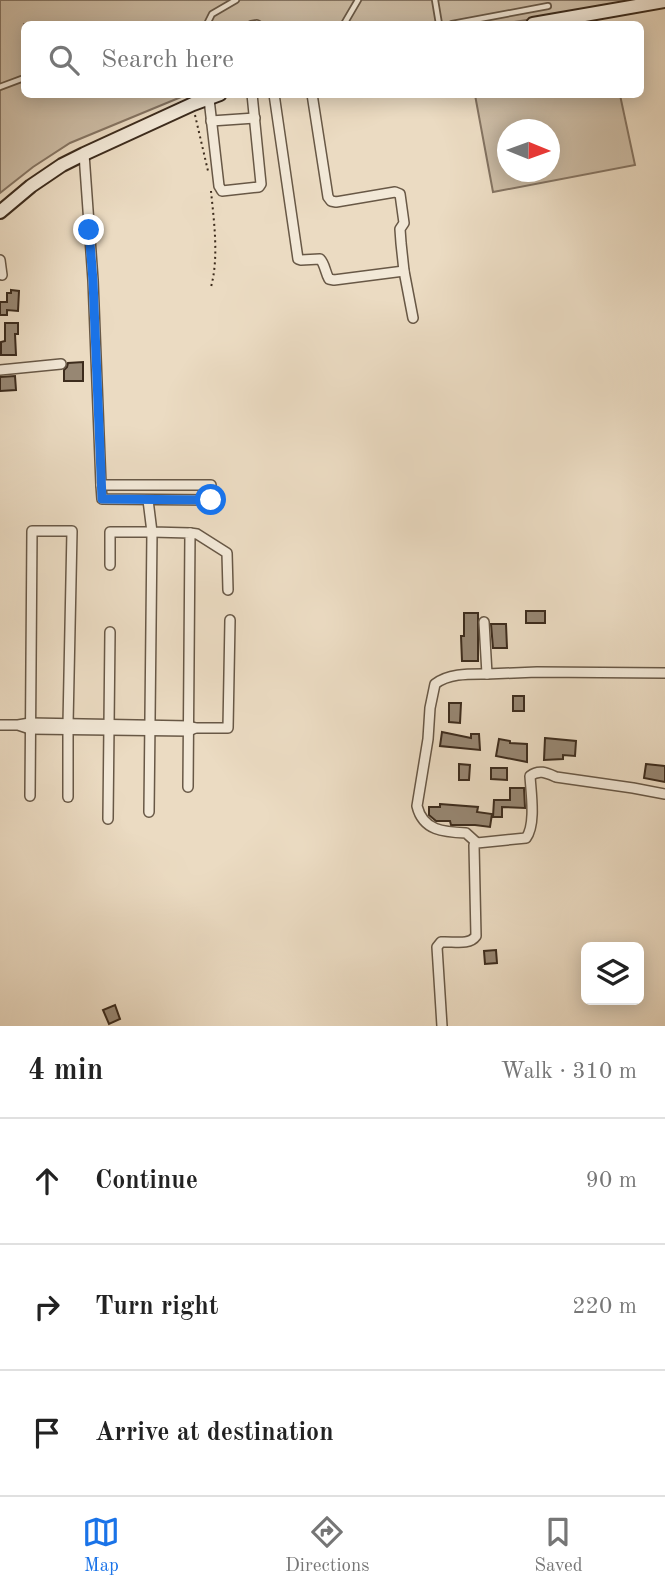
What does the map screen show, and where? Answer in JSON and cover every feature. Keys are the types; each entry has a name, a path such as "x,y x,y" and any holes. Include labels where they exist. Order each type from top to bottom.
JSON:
{"street":[{"path":"571,21 597,19 665,1"},
{"path":"0,212 62,165 193,104 212,98"},
{"path":"215,98 211,121 219,186 222,191 259,187 261,184 252,98"},
{"path":"275,98 298,259 320,259 329,279 334,280 404,271"},
{"path":"313,98 328,197 331,201 395,192 400,194 404,223 400,233 413,318"},
{"path":"211,121 255,118"},
{"path":"84,154 93,281 101,485 102,499 211,500 211,485 101,485"},
{"path":"0,260 2,275"},
{"path":"0,370 61,364"},
{"path":"148,500 152,532 149,812"},
{"path":"30,796 32,531 72,531 68,797"},
{"path":"110,565 110,532 197,534 227,554 228,590"},
{"path":"188,786 191,729 190,534"},
{"path":"0,725 228,728 230,621"},
{"path":"484,622 487,674"},
{"path":"108,818 110,632"},
{"path":"477,843 466,832 445,832 424,822 419,814 417,806 435,684 444,678 465,674 665,673"},
{"path":"442,1026 437,947 442,942 470,942 476,936 474,845 526,838 531,823 530,776 545,772 556,777 665,794"}],"lane":[{"path":"209,21 212,15 236,0"},
{"path":"346,21 358,0"},
{"path":"435,0 438,21"},
{"path":"468,21 548,6"},
{"path":"0,88 21,79"}],"path":[{"path":"193,104 208,171"},
{"path":"211,184 215,255 215,273 211,287"}],"shaded area":[{"path":"0,0 648,0 520,21 21,21 21,98 179,98 70,143 0,193"},
{"path":"476,98 621,98 635,165 560,179 560,119 497,119 497,182 546,182 493,192"}],"building":[{"path":"11,290 19,291 18,311 7,310 7,315 0,315 0,302 7,302 7,293 11,293"},
{"path":"5,323 18,323 18,334 15,334 16,355 1,355 1,342 5,341"},
{"path":"83,362 83,381 64,381 64,370 68,363"},
{"path":"15,376 16,390 0,391 0,377"},
{"path":"526,611 545,611 545,623 526,623"},
{"path":"464,613 478,613 478,661 462,661"},
{"path":"491,624 506,624 507,648 493,648"},
{"path":"513,696 524,696 524,711 513,711"},
{"path":"449,703 461,703 460,723 449,722"},
{"path":"442,732 471,738 471,734 479,734 480,750 440,746"},
{"path":"545,738 576,741 575,756 563,755 563,759 544,760"},
{"path":"499,739 527,744 527,762 496,756"},
{"path":"459,764 470,765 469,780 459,780"},
{"path":"646,764 665,766 665,782 644,778"},
{"path":"491,768 507,768 507,780 491,779"},
{"path":"510,788 524,788 525,808 502,807 502,817 493,817 494,800 510,800"},
{"path":"440,804 478,807 477,812 492,814 490,827 451,825 450,821 436,821 429,815 429,807 440,807"},
{"path":"496,950 497,963 485,964 484,951"},
{"path":"115,1005 120,1019 109,1024 103,1010"}],"route":[{"path":"89,230 102,499 211,500"}]}
